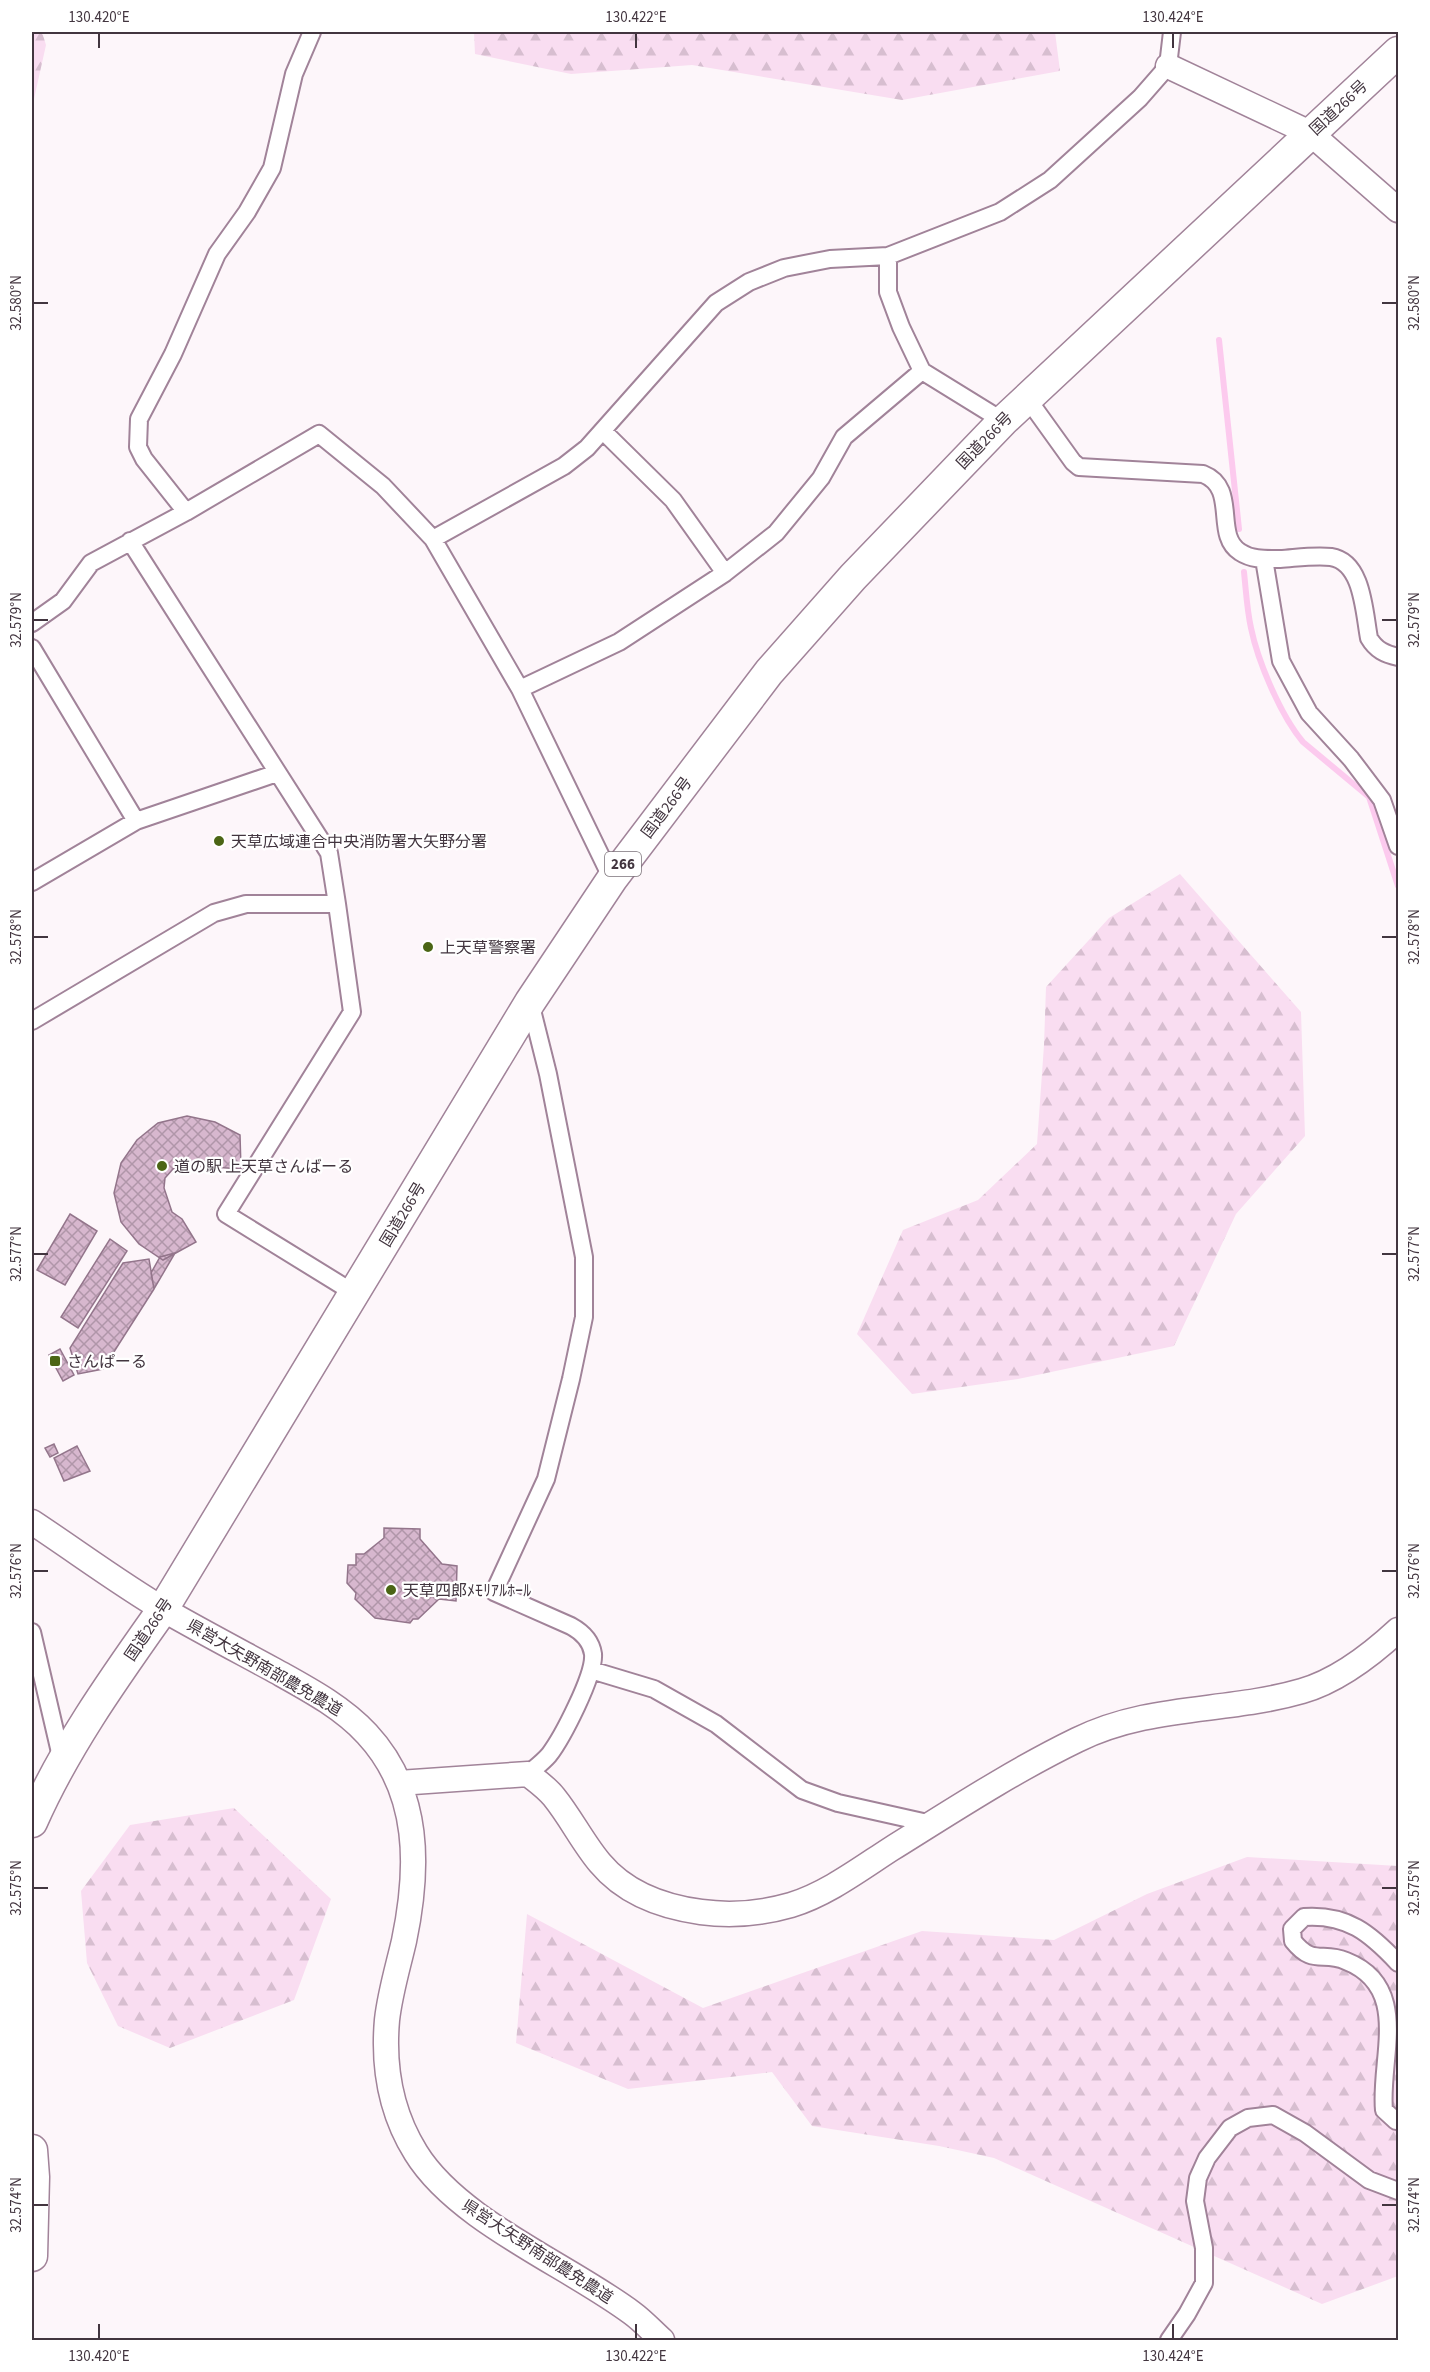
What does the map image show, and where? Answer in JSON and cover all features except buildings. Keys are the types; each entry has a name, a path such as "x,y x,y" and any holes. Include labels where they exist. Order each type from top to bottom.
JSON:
{"highway":[{"name":"国道266号","path":"32,1822 45,1791 99,1700 163,1609 530,1002 612,879 769,672 853,577 1003,421 1398,52"},
{"path":"32,2150 34,2221 32,2256"}],"street":[{"path":"186,512 144,459 138,447 139,419 173,354 217,254 247,212 272,168 294,74 312,32"},
{"path":"433,539 564,466 587,448 716,303 749,282 784,268 830,259 888,256 1000,212 1050,180 1140,98 1168,66 1172,32"},
{"path":"1168,66 1310,133 1398,210"},
{"path":"888,256 888,291 901,327 922,371 1003,421"},
{"path":"520,689 619,642 725,573 776,533 822,478 843,437 922,371"},
{"path":"1027,398 1079,467 1203,474 1217,482 1221,491 1231,542 1238,552 1252,558 1264,559 1330,557 1341,560 1351,568 1357,578 1369,638 1374,647 1398,657"},
{"path":"603,431 672,500 725,573"},
{"path":"32,623 63,601 91,563 186,512 319,434 383,486 433,539 520,689 612,879"},
{"path":"130,541 330,853 352,1012 226,1214 354,1293"},
{"path":"1264,559 1281,661 1309,713 1351,759 1382,800 1398,846"},
{"path":"32,648 136,821"},
{"path":"32,882 136,821 277,773"},
{"path":"32,1021 213,913 246,904 337,904"},
{"path":"399,1783 528,1774 548,1756 562,1736 591,1670 592,1654 589,1642 583,1633 494,1592 546,1479 584,1317 584,1257 548,1074 530,1002"},
{"name":"県営大矢野南部農免農道","path":"32,1522 163,1609 291,1680 347,1716 367,1734 382,1753 399,1783 411,1823 414,1880 387,2019 386,2064 390,2088 404,2133 427,2170 454,2196 493,2224 634,2314 662,2340"},
{"path":"528,1774 553,1795 600,1864 626,1886 661,1905 703,1913 748,1913 791,1905 836,1884 1032,1762 1081,1738 1123,1721 1178,1710 1254,1701 1303,1691 1343,1673 1398,1630"},
{"path":"32,1632 62,1762"},
{"path":"591,1670 654,1689 716,1724 802,1790 838,1803 932,1824"},
{"path":"1398,1963 1374,1938 1340,1918 1304,1917 1292,1929 1293,1941 1305,1955 1346,1961 1370,1975 1383,1995 1388,2010 1388,2064 1382,2090 1384,2110 1398,2121"},
{"path":"1169,2340 1204,2283 1204,2248 1195,2201 1198,2178 1207,2158 1230,2128 1248,2118 1273,2115 1305,2133 1369,2180 1398,2191"}],"green space":[{"path":"32,32 42,32 46,45 32,108"},
{"path":"474,32 1055,32 1060,71 902,100 692,65 571,74 475,54"},
{"path":"1180,874 1301,1012 1305,1136 1236,1214 1174,1346 1018,1379 912,1394 857,1334 903,1230 978,1200 1037,1144 1046,987 1109,918"},
{"path":"234,1808 331,1899 294,2000 170,2048 118,2026 87,1963 81,1891 130,1825"},
{"path":"1247,1857 1398,1866 1398,2276 1322,2304 994,2158 939,2146 812,2126 772,2072 628,2089 516,2043 527,1914 703,2008 922,1931 1054,1940 1147,1894"}],"waterway":[{"path":"1219,340 1239,529"},
{"path":"1244,572 1248,614 1254,642 1279,703 1303,742 1369,797 1398,886"}],"place":[{"name":"天草広域連合中央消防署大矢野分署","path":"219,841"},
{"name":"上天草警察署","path":"428,947"},
{"name":"道の駅 上天草さんばーる","path":"162,1166"},
{"name":"さんぱーる","path":"55,1361"},
{"name":"天草四郎ﾒﾓﾘｱﾙﾎｰﾙ","path":"391,1590"}]}
